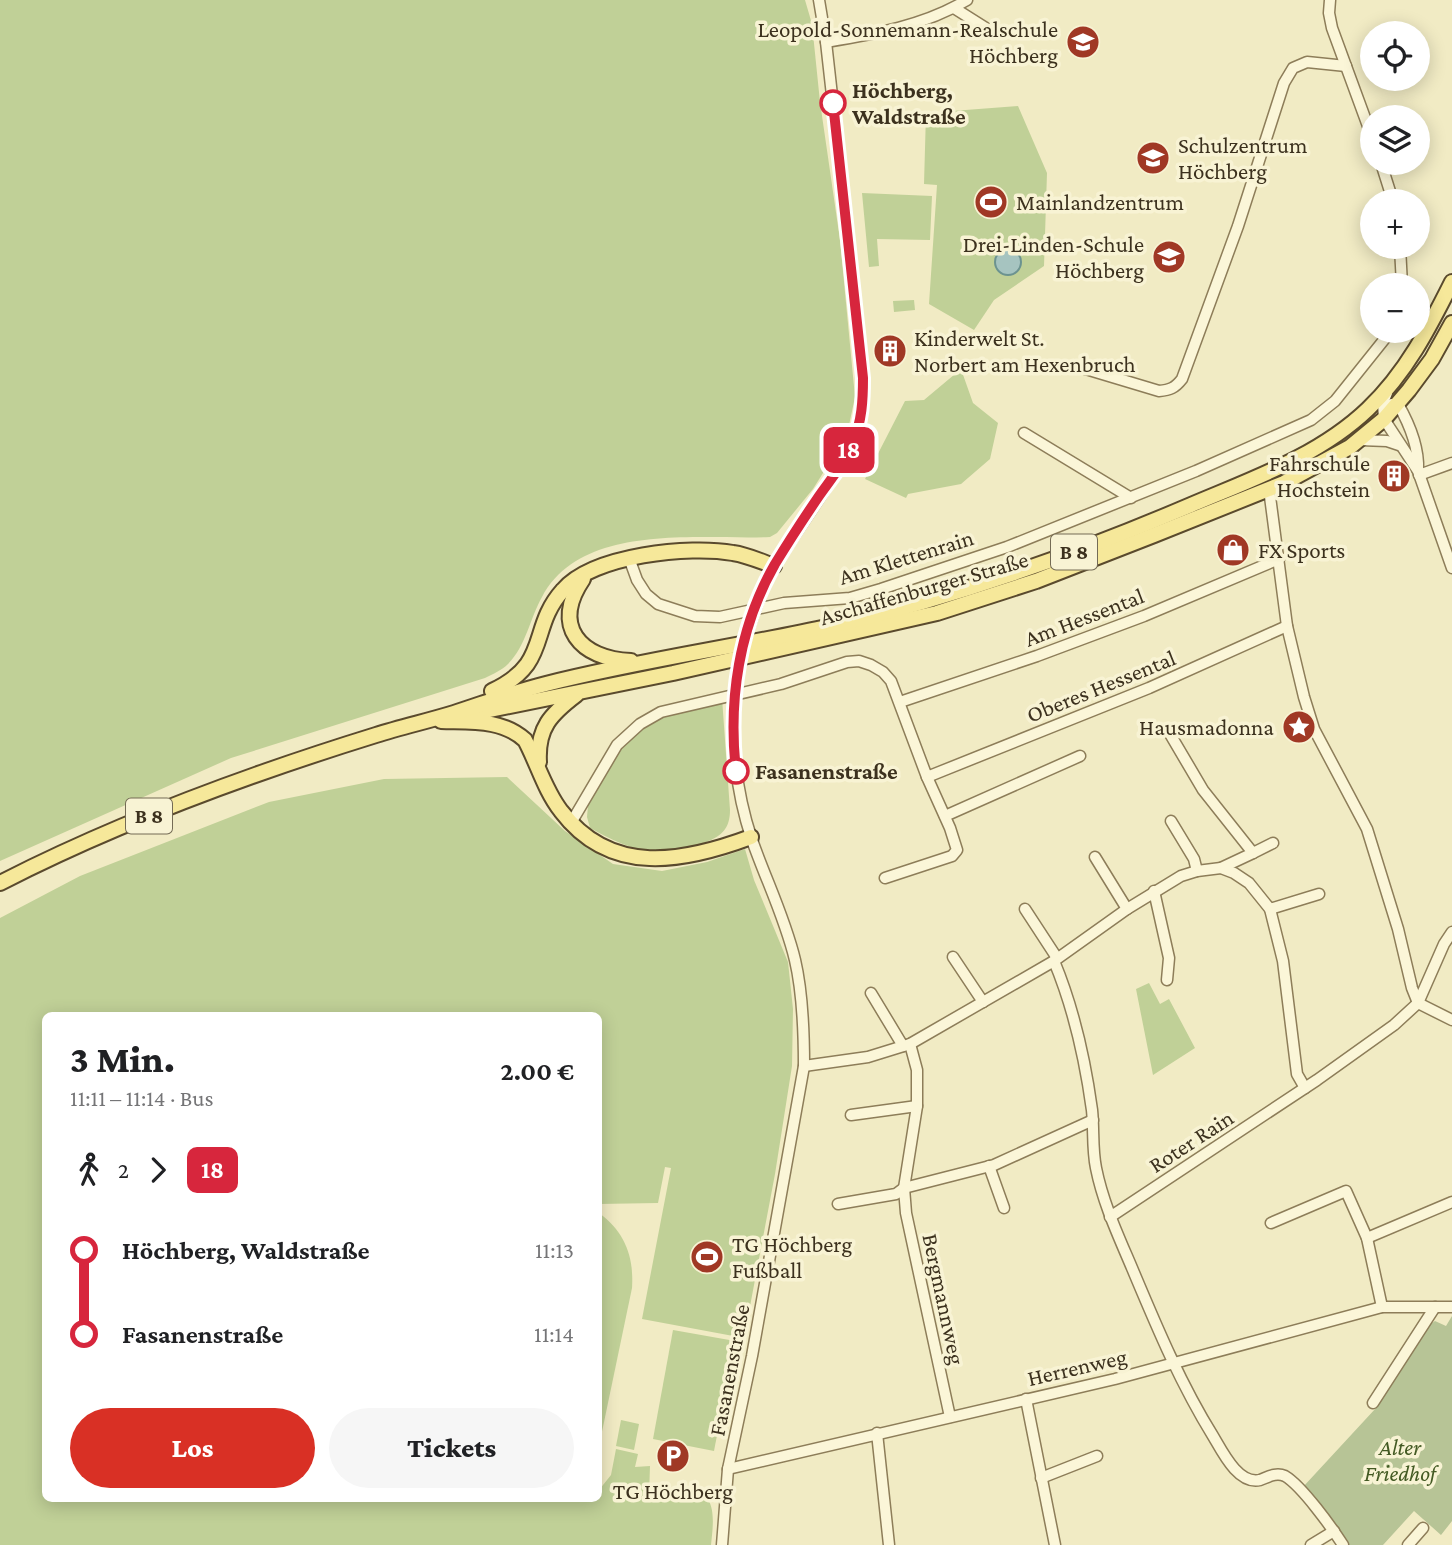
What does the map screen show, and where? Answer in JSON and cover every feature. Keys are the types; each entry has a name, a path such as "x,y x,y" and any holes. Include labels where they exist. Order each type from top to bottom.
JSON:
{"main road":[{"name":"B 8","path":"1385,403 1389,386 1423,338 1452,282"},
{"name":"B 8","path":"1385,403 1432,359 1452,323"},
{"name":"Aschaffenburger Straße","path":"580,692 870,629 948,609 1036,581 1269,489 1322,464 1360,440 1384,419 1385,403"},
{"name":"Aschaffenburger Straße","path":"650,662 875,615 1032,568 1269,472 1341,432 1385,403"},
{"path":"454,713 470,701 510,683 523,672 533,657 550,609 574,580 586,574 629,558 693,551 731,552 774,566"},
{"path":"586,574 574,592 569,613 574,634 580,643 598,656 620,661 650,662"},
{"name":"B 8","path":"0,883 83,844 176,806 326,751 454,713 499,696 551,682 650,662"},
{"path":"539,767 538,754 543,729 558,708 580,692"},
{"name":"B 8","path":"454,713 471,714 580,692"},
{"path":"426,720 488,723 509,728 525,740 559,810 571,823 604,847 639,857 677,859 751,837"}],"street":[{"name":"Fasanenstraße","path":"722,1545 728,1469 752,1356 804,1066 796,962 751,837 736,773 733,719 738,670 751,618 764,587 774,566 840,467 854,441 862,406 863,378 859,340 819,0"},
{"path":"826,42 880,33 929,19 967,0"},
{"path":"1330,0 1332,28 1360,105"},
{"path":"954,8 992,32"},
{"path":"1079,367 1158,391 1176,387 1182,379 1238,226 1284,83 1293,68 1307,62 1346,66"},
{"name":"Am Klettenrain","path":"629,558 636,580 646,594 658,604 695,616 720,617 785,603 850,598 1007,547 1131,498 1311,420 1335,401 1382,343"},
{"path":"1385,403 1418,453 1419,473 1452,568"},
{"path":"1384,419 1419,473"},
{"path":"1024,433 1131,498"},
{"path":"1360,440 1387,441 1399,445"},
{"path":"1419,473 1452,463"},
{"path":"1269,489 1287,626 1314,729 1367,829 1418,1003 1452,1020"},
{"name":"Am Hessental","path":"900,702 1037,656 1144,616 1279,559"},
{"name":"Oberes Hessental","path":"928,777 1149,688 1287,626"},
{"path":"571,823 617,745 640,724 661,712 781,684 847,662 859,661 883,672 891,681 957,850 952,856 885,878"},
{"path":"1170,734 1203,790 1254,853"},
{"path":"945,816 1080,756"},
{"path":"1171,821 1194,859 1197,871"},
{"path":"804,1066 868,1058 907,1045 1056,960 1127,909 1181,876 1221,868 1273,843"},
{"path":"1095,857 1127,909"},
{"path":"1221,868 1249,883 1270,909 1283,961 1297,1074 1305,1088"},
{"path":"1154,891 1169,958 1167,980"},
{"path":"1270,909 1319,894"},
{"path":"1024,909 1056,960 1076,1021 1093,1120 1095,1165 1103,1197 1172,1362 1213,1436 1240,1475 1249,1480 1279,1474 1287,1477 1343,1545"},
{"path":"1418,1003 1452,932"},
{"path":"953,957 983,1002"},
{"path":"871,993 907,1045"},
{"name":"Roter Rain","path":"1111,1217 1394,1026 1418,1003"},
{"name":"Bergmannweg","path":"907,1045 917,1070 917,1106 904,1188 906,1213 950,1417"},
{"path":"851,1115 917,1106"},
{"path":"838,1204 896,1194 904,1188 989,1166 1093,1120"},
{"path":"989,1166 1004,1208"},
{"path":"1271,1223 1346,1191 1367,1238 1382,1307"},
{"path":"1367,1238 1452,1202"},
{"name":"Herrenweg","path":"728,1469 1115,1379 1382,1307 1452,1307"},
{"path":"1373,1403 1435,1307"},
{"path":"1026,1399 1055,1545"},
{"path":"877,1433 889,1545"},
{"path":"1041,1478 1097,1456"},
{"path":"1408,1545 1423,1528"},
{"path":"1311,1545 1334,1531"}],"green space":[{"path":"0,0 805,0 812,24 840,240 855,397 848,430 813,489 777,533 770,537 644,540 613,546 585,556 560,573 542,597 514,657 506,666 485,678 231,758 0,861"},
{"name":"Mainlandzentrum","path":"1018,106 1047,173 1044,266 994,300 974,330 929,304 937,185 924,184 926,113"},
{"path":"862,193 932,196 930,240 877,239 879,266 869,267"},
{"path":"914,300 915,310 894,312 893,301"},
{"path":"961,369 973,403 998,423 990,459 961,484 908,494 906,498 865,479 905,401 924,400"},
{"path":"722,698 730,810 729,822 721,834 686,851 663,853 630,847 590,828 587,817 589,794 617,745 661,712"},
{"path":"507,777 565,831 613,864 662,871 707,862 745,849 754,880 788,962 793,1009 792,1066 744,1338 642,1319 671,1168 665,1167 658,1203 602,1204 602,1012 42,1012 42,1502 602,1502 602,1486 611,1475 616,1449 638,1454 635,1467 650,1466 649,1496 689,1491 705,1496 712,1510 711,1545 0,1545 0,918 80,876 269,802 384,779"},
{"path":"1149,983 1160,1004 1169,999 1195,1048 1153,1075 1136,989"},
{"path":"602,1215 615,1228 626,1246 631,1266 632,1288 602,1432"},
{"name":"Alter Friedhof","path":"1452,1316 1452,1521 1441,1535 1414,1511 1383,1545 1348,1545 1323,1508 1303,1487 1376,1408 1428,1326 1435,1321 1446,1326"},
{"path":"673,1330 735,1341 714,1451 653,1439"},
{"path":"621,1420 639,1424 634,1450 616,1446"}],"water":[{"path":"1008,249 1017,253 1021,262 1017,271 1008,275 999,271 995,262 999,253"}],"bus line":[{"name":"18","path":"736,771 733,701 751,618 774,566 804,517 840,467 854,441 862,406 863,378 833,103"}],"place":[{"name":"Leopold-Sonnemann-Realschule Höchberg","path":"1083,42"},
{"name":"Höchberg, Waldstraße","path":"833,103"},
{"name":"Schulzentrum Höchberg","path":"1153,158"},
{"name":"Mainlandzentrum","path":"991,202"},
{"name":"Drei-Linden-Schule Höchberg","path":"1169,257"},
{"name":"Kinderwelt St. Norbert am Hexenbruch","path":"890,351"},
{"name":"Fahrschule Hochstein","path":"1394,476"},
{"name":"FX Sports","path":"1233,550"},
{"name":"Hausmadonna","path":"1299,727"},
{"name":"Fasanenstraße","path":"736,771"},
{"name":"TG Höchberg Fußball","path":"707,1257"},
{"name":"TG Höchberg","path":"673,1456"}]}
